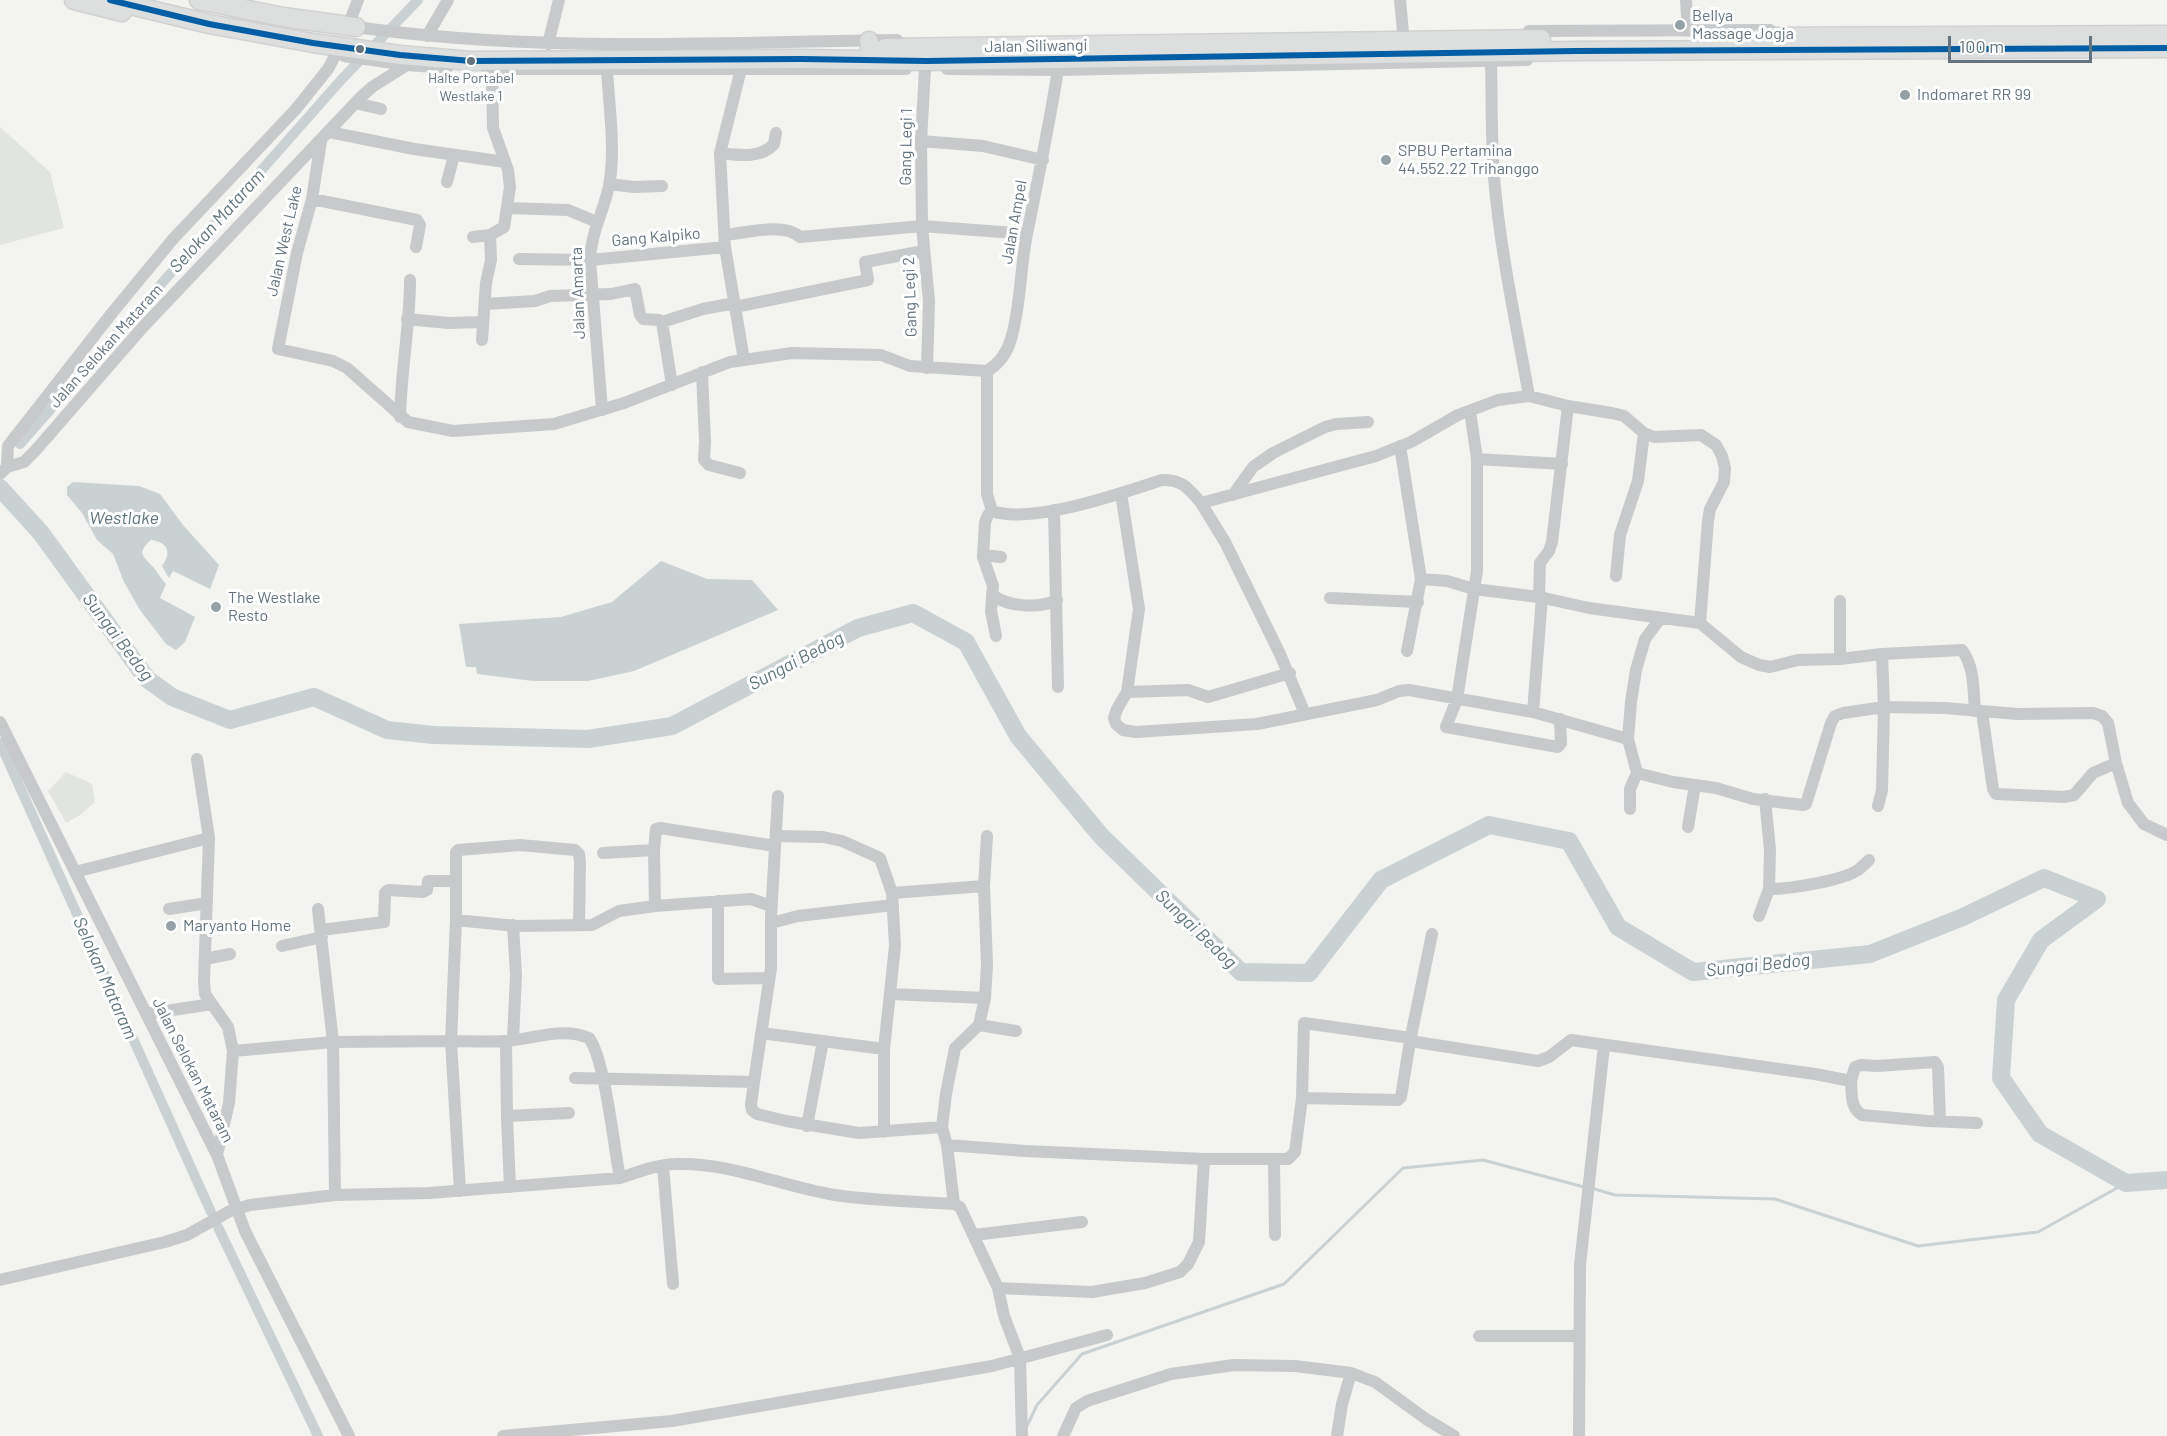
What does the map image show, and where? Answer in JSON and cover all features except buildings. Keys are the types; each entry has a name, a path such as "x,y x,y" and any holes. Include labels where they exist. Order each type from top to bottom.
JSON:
{"highway":[{"path":"74,0 228,39 340,55"},
{"name":"Jalan Siliwangi","path":"161,0 314,38"},
{"path":"202,0 284,17 352,26"},
{"name":"Jalan Siliwangi","path":"121,1 209,24 406,50 471,61 827,54 930,66 2167,48"},
{"name":"Jalan Siliwangi","path":"827,54 869,45 950,43 2167,34"}],"street":[{"path":"358,0 352,26 406,50 492,70 607,70 711,56 869,45"},
{"name":"Jalan Selokan Mataram","path":"3,471 24,462 35,452 142,328 372,87 448,0"},
{"path":"548,44 559,0"},
{"path":"1400,0 1403,32"},
{"path":"1686,0 1688,31"},
{"path":"950,43 1403,32 2167,27"},
{"path":"340,55 548,44 711,56 741,69 930,66 1058,70 1491,62 1576,55"},
{"path":"2011,52 2167,55"},
{"name":"Jalan Selokan Mataram","path":"3,471 8,446 112,313 173,239 296,109 340,55"},
{"path":"1491,62 1494,178 1502,241 1529,396"},
{"name":"Gang Legi 1","path":"922,226 921,141 930,66"},
{"path":"741,69 720,153 725,241 744,360"},
{"path":"473,237 490,235 504,227 508,208 510,187 494,128 492,70"},
{"name":"Jalan Amarta","path":"602,410 590,260 591,242 609,184 613,152 607,70"},
{"name":"Jalan Ampel","path":"987,371 1002,359 1011,339 1027,234 1043,160 1058,70"},
{"path":"355,103 381,109"},
{"path":"720,153 744,155 764,151 774,144 776,133"},
{"path":"325,136 505,162"},
{"name":"Jalan West Lake","path":"325,136 312,199 297,253 278,349 312,355 347,368 400,417"},
{"path":"921,141 983,146 1043,160"},
{"path":"447,182 454,154"},
{"path":"609,184 634,187 662,186"},
{"path":"312,199 417,220 420,225 416,247"},
{"path":"508,208 568,210 597,222"},
{"name":"Gang Kalpiko","path":"519,259 590,260 725,241 781,228 794,231 800,237 922,226 1027,234"},
{"name":"Gang Legi 2","path":"922,226 929,301 927,368"},
{"path":"482,340 490,260 490,235"},
{"path":"484,304 535,301 550,296 611,294 635,289 640,315 643,319 662,322 703,309 868,280 865,262 924,251"},
{"path":"410,279 400,417 408,422 453,431 554,424 602,410 702,372 744,360 792,353 881,355 909,366 987,371 987,494 992,511"},
{"path":"407,319 448,323 483,322"},
{"path":"662,322 672,385"},
{"path":"702,372 704,460 709,465 740,473"},
{"path":"1200,503 1376,456 1458,415 1498,400 1529,396 1624,416 1644,433 1654,437 1701,435 1716,445 1722,456 1725,468 1724,482 1710,509 1708,521 1700,623"},
{"path":"1533,712 1540,563 1549,551 1552,542 1568,406"},
{"path":"1470,411 1477,459 1477,571 1456,699 1446,727 1558,747 1561,743 1560,719"},
{"path":"1233,495 1253,467 1273,453 1325,427 1368,422"},
{"path":"1616,576 1620,535 1638,481 1644,433"},
{"path":"1400,446 1421,579 1407,651"},
{"path":"1477,459 1562,464"},
{"path":"992,511 1001,514 1021,514 1054,510 1162,480 1173,479 1187,487 1225,542 1290,673 1305,714"},
{"path":"1121,493 1139,609 1127,692 1114,718 1120,727 1136,732 1257,724 1377,700 1399,691 1409,690 1533,712 1628,739"},
{"path":"1054,510 1058,687"},
{"path":"992,511 985,522 982,555 993,586 991,611 996,636"},
{"path":"982,555 1001,557"},
{"path":"1421,579 1447,581 1474,589 1540,597 1589,608 1700,623 1741,657 1770,667 1798,660 1962,650 1968,658 1971,670 1993,789 1996,794 2064,797 2074,795 2093,773 2116,763"},
{"path":"992,596 999,601 1016,604 1049,604 1057,600"},
{"path":"1330,598 1418,602"},
{"path":"1840,601 1840,659"},
{"path":"1630,809 1630,789 1637,773 1628,739 1630,702 1645,639 1660,619"},
{"path":"1878,806 1882,790 1884,707 1882,654"},
{"path":"1127,692 1188,690 1208,697 1290,673"},
{"path":"1637,773 1799,805 1806,804 1831,723 1835,716 1843,713 1884,707 2093,713 2102,716 2108,723 2116,763 2128,803 2144,825 2167,834"},
{"name":"Jalan Selokan Mataram","path":"0,722 217,1155 233,1210 349,1436"},
{"path":"197,759 209,838 206,994 228,1027 233,1051 229,1103 217,1155"},
{"path":"1688,827 1695,785"},
{"path":"778,796 769,978 760,1033 752,1110 757,1114 807,1126 859,1133 942,1127"},
{"path":"1759,916 1769,889 1770,850 1765,800"},
{"path":"655,906 654,833 660,828 776,841 823,837 842,841 879,857 892,899 895,946 884,1049 884,1132"},
{"path":"954,1204 947,1145 942,1127 956,1046 979,1025 986,998 984,886 987,836"},
{"path":"75,872 209,838"},
{"path":"460,1191 451,1041 456,852 460,849 520,845 575,850 579,854 580,862 579,925"},
{"path":"603,853 654,850"},
{"path":"1769,889 1784,889 1842,877 1857,870 1869,860"},
{"path":"282,946 321,934 384,922 385,893 388,890 423,892 427,890 428,881 456,881"},
{"path":"771,923 892,899 984,886"},
{"path":"456,920 513,926 579,925 599,923 619,912 655,906 751,899 771,906"},
{"path":"718,901 718,979 769,978"},
{"path":"169,909 207,903"},
{"path":"318,909 333,1042 335,1195"},
{"path":"510,1187 507,1116 509,1040 516,975 513,926"},
{"path":"1302,1098 1398,1100 1401,1096 1432,934"},
{"path":"205,959 230,954"},
{"path":"890,994 986,998"},
{"path":"146,1014 212,1004"},
{"path":"947,1145 1204,1159 1288,1159 1296,1152 1302,1098 1304,1023 1538,1062 1550,1057 1571,1040 1815,1074 1851,1082"},
{"path":"979,1025 1016,1031"},
{"path":"760,1033 884,1049"},
{"path":"233,1051 333,1042 509,1040 552,1034 589,1038 594,1047 603,1079 620,1178"},
{"path":"807,1126 823,1041"},
{"path":"1580,1436 1580,1265 1604,1046"},
{"path":"1940,1121 1938,1067 1935,1062 1855,1067 1851,1082 1852,1101 1855,1110 1862,1115 1940,1121 1977,1123"},
{"path":"575,1078 754,1082"},
{"path":"507,1116 569,1113"},
{"path":"998,1288 1092,1292 1145,1283 1180,1272 1188,1264 1199,1242 1204,1159"},
{"path":"1274,1159 1275,1235"},
{"path":"0,1280 165,1242 187,1235 233,1210 250,1205 335,1195 460,1191 620,1178 678,1164 718,1167 799,1189 838,1196 954,1204 963,1212 998,1288 1004,1316 1020,1358 1022,1436"},
{"path":"663,1166 673,1284"},
{"path":"974,1235 1082,1222"},
{"path":"503,1436 672,1420 981,1368 1107,1335"},
{"path":"1479,1336 1580,1336"},
{"path":"1062,1436 1076,1408 1087,1401 1172,1374 1234,1365 1295,1366 1375,1382 1454,1436"},
{"path":"1337,1436 1342,1404 1350,1377"}],"shaded area":[{"path":"0,127 50,172 64,228 0,245"},
{"path":"66,772 92,784 95,802 66,823 48,791"}],"water":[{"name":"Westlake","path":"73,482 139,486 160,494 183,525 219,565 210,589 173,571 169,578 162,566 167,557 167,549 161,543 151,540 142,551 144,557 166,584 160,598 195,617 185,642 176,650 166,644 140,610 124,582 113,554 97,540 82,513 67,495 67,487"},
{"path":"661,561 707,579 752,580 778,610 634,671 588,681 533,681 477,674 476,667 466,667 459,624 561,617 612,602"}],"waterway":[{"name":"Selokan Mataram","path":"20,444 341,80 418,0"},
{"name":"Sungai Bedog","path":"0,488 41,533 147,679 172,697 230,720 314,697 387,730 434,735 588,739 672,726 858,628 913,613 966,642 1018,736 1101,836 1241,972 1309,973 1381,880 1489,825 1569,841 1618,927 1693,972 1870,954 1963,917 2044,878 2097,899 2041,940 2006,1000 2001,1078 2040,1134 2126,1183 2167,1180"},
{"name":"Selokan Mataram","path":"0,743 211,1212"},
{"path":"1027,1426 1037,1405 1082,1354 1284,1284 1403,1168 1483,1160 1584,1187"},
{"path":"1591,1188 1615,1195 1775,1199 1918,1246 2038,1232 2126,1183"},
{"name":"Selokan Mataram","path":"218,1227 318,1436"}],"transit line":[{"path":"110,0 209,24 313,43 400,55 471,61 801,59 926,61 1576,51 2167,48"}],"place":[{"name":"Bellya Massage Jogja","path":"1680,25"},
{"name":"Halte Portabel Westlake 1","path":"471,61"},
{"name":"Indomaret RR 99","path":"1905,95"},
{"name":"SPBU Pertamina 44.552.22 Trihanggo","path":"1386,160"},
{"name":"The Westlake Resto","path":"216,607"},
{"name":"Maryanto Home","path":"171,926"}]}
